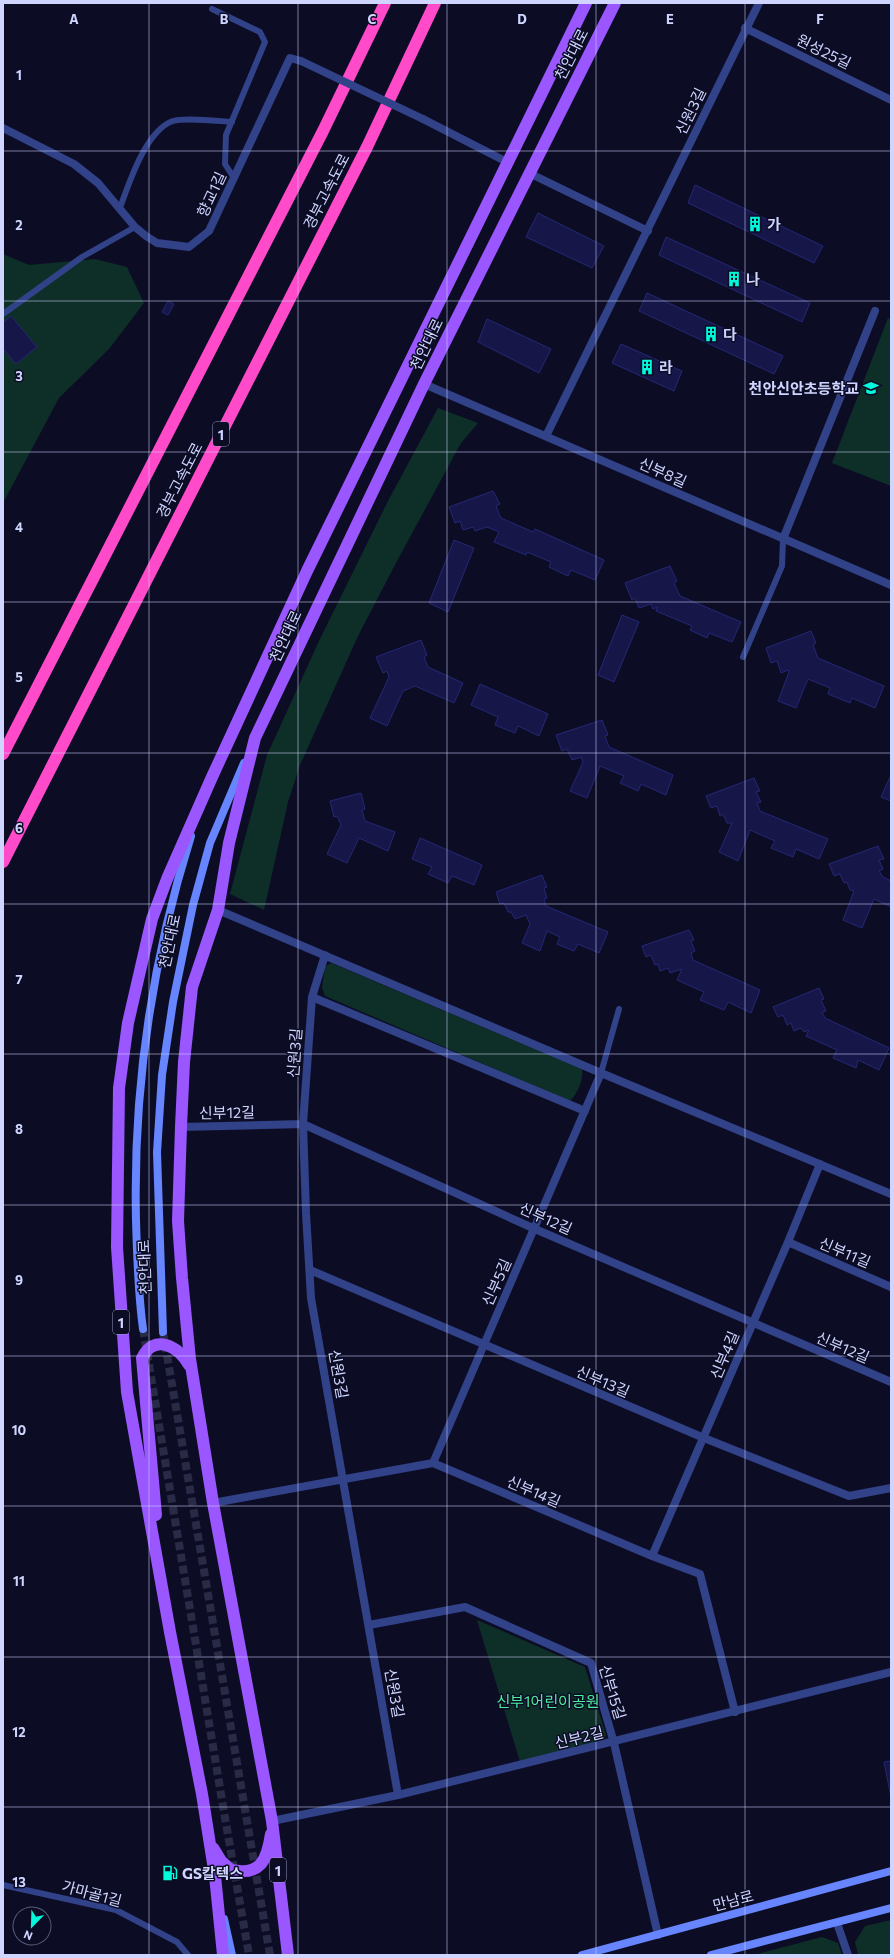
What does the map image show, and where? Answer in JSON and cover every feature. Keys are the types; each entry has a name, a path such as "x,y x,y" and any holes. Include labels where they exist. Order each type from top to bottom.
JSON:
{"highway":[{"name":"경부고속도로","path":"3,754 320,138 385,3"},
{"name":"경부고속도로","path":"3,862 367,147 435,3"}],"main road":[{"name":"천안대로","path":"143,1329 140,1299 135,1173 137,1116 143,1058 156,972 178,877 212,777 291,606 586,3"},
{"name":"천안대로","path":"163,1332 157,1152 162,1075 173,1002 193,905 210,843 255,738 424,384 615,3"},
{"name":"1","path":"255,738 229,843 218,910 192,987 184,1062 178,1221 182,1278 192,1369 213,1503 272,1821 288,1955"},
{"name":"1","path":"212,777 167,879 152,919 128,1023 119,1088 117,1247 126,1392 215,1876"},
{"path":"163,1595 141,1365 142,1358 149,1348 157,1344 162,1345 179,1351 192,1369"},
{"path":"209,1839 215,1852 226,1867 235,1871 252,1871 258,1867 267,1852 272,1821"},
{"name":"만남로","path":"582,1955 891,1871"},
{"path":"215,1876 223,1955"},
{"path":"215,1876 232,1955"},
{"path":"711,1955 891,1908"}],"street":[{"name":"신원3길","path":"546,436 648,231 745,28 759,3"},
{"name":"원성25길","path":"745,28 891,100"},
{"name":"향교1길","path":"3,128 74,164 98,183 135,227 156,243 189,247 209,231 290,58 301,61 423,119 507,162"},
{"path":"529,173 648,231"},
{"path":"783,539 875,311"},
{"name":"신부8길","path":"424,384 891,585"},
{"path":"218,910 601,1073 891,1194"},
{"name":"신원3길","path":"325,955 312,997 303,1124 311,1298 344,1479 398,1795"},
{"path":"312,997 585,1111"},
{"name":"신부5길","path":"432,1463 535,1229 601,1073"},
{"name":"신부12길","path":"181,1126 303,1124 535,1229 752,1324 891,1382"},
{"name":"신부4길","path":"652,1556 788,1242 820,1164"},
{"name":"신부11길","path":"788,1242 891,1287"},
{"name":"신부13길","path":"310,1270 704,1438 849,1496 891,1488"},
{"path":"213,1503 432,1463"},
{"name":"신부14길","path":"432,1463 652,1556 700,1574 734,1712"},
{"name":"신부15길","path":"369,1625 465,1607 591,1663 614,1742 658,1935"},
{"name":"신부2길","path":"272,1821 398,1795 891,1672"},
{"path":"837,1923 848,1955"}],"lane":[{"path":"212,9 260,32 265,42 226,135 225,164 234,178"},
{"path":"120,208 130,181 146,146 163,126 174,121 232,122"},
{"path":"3,314 82,257 135,227"},
{"path":"743,657 782,566 783,539"},
{"path":"601,1073 619,1009"},
{"name":"가마골1길","path":"3,1884 116,1910 177,1942 188,1955"}],"green space":[{"path":"3,254 29,265 95,259 127,267 144,303 109,349 59,398 3,503"},
{"path":"888,318 891,319 891,486 832,463"},
{"path":"438,408 478,423 461,443 397,561 358,636 300,765 288,802 264,910 230,894 267,755 319,641 388,501"},
{"path":"331,963 582,1069 581,1082 577,1091 570,1101 325,996 322,988 325,967"},
{"name":"신부1어린이공원","path":"477,1620 585,1667 606,1735 604,1741 520,1762"},
{"path":"891,1920 891,1955 858,1955 855,1942 865,1926"},
{"path":"822,1937 838,1943 842,1955 753,1955"}],"building":[{"name":"가","path":"695,185 823,246 814,263 688,203"},
{"path":"538,213 604,246 592,268 526,237"},
{"name":"나","path":"666,237 810,303 802,322 659,255"},
{"name":"다","path":"647,293 783,356 774,374 639,311"},
{"path":"168,301 174,304 168,315 162,312"},
{"path":"11,316 37,347 16,364 3,349 3,323"},
{"path":"487,319 551,349 539,373 478,342"},
{"name":"라","path":"621,344 682,371 674,391 612,363"},
{"path":"493,491 500,504 496,506 501,518 533,532 535,529 604,560 595,580 571,570 568,576 549,567 551,562 527,552 526,555 494,542 499,532 487,527 475,531 473,527 463,530 460,521 455,523 449,507"},
{"path":"454,540 474,548 448,612 429,603"},
{"path":"670,566 677,581 674,583 680,596 741,622 732,642 709,633 707,638 690,630 692,626 656,611 657,607 653,609 651,604 639,608 635,598 632,600 625,583"},
{"path":"622,615 639,622 614,682 598,675"},
{"path":"811,631 816,643 813,645 818,658 884,686 875,708 852,698 850,703 828,694 830,688 808,679 796,708 778,701 789,672 788,670 781,673 777,661 771,663 766,648"},
{"path":"421,640 427,655 424,657 428,667 463,683 454,703 415,686 403,691 387,726 370,718 389,677 387,671 383,673 376,657"},
{"path":"480,684 548,714 539,736 518,726 515,733 495,725 498,717 471,705"},
{"path":"602,720 608,735 605,736 609,747 673,775 666,795 641,784 638,791 620,783 624,776 600,766 587,798 570,791 583,762 581,757 572,760 567,749 562,751 556,735"},
{"path":"891,775 891,801 881,797"},
{"path":"754,778 760,791 756,792 761,802 757,803 760,811 828,839 819,859 796,849 793,857 771,848 775,841 750,830 738,861 719,852 732,823 727,823 723,814 720,816 717,806 711,808 706,796"},
{"path":"361,793 365,809 362,810 365,821 395,832 388,851 359,838 347,863 327,854 341,825 337,816 334,817 330,801"},
{"path":"420,838 482,865 474,885 452,876 448,883 428,874 432,867 412,859"},
{"path":"878,846 884,859 879,860 883,869 879,871 883,877 891,881 891,907 874,899 862,928 843,920 854,891 850,890 847,882 844,883 840,874 834,876 829,864"},
{"path":"542,875 547,887 544,888 547,898 544,899 546,906 608,932 599,953 578,944 574,951 557,944 560,937 547,931 540,951 522,943 530,924 526,915 515,919 511,912 508,912 504,903 500,904 496,892"},
{"path":"689,930 694,940 691,941 695,951 691,953 693,960 760,990 751,1013 728,1002 724,1010 700,1000 704,992 677,980 682,969 670,973 668,968 660,971 658,964 655,965 651,955 646,957 642,946"},
{"path":"819,988 824,999 821,1000 826,1011 822,1012 825,1018 889,1048 879,1070 858,1060 856,1068 833,1058 837,1050 806,1036 809,1030 804,1032 801,1028 794,1031 791,1023 787,1025 783,1015 778,1017 773,1007"},
{"path":"891,1761 891,1797 884,1762"}],"tunnel":[{"path":"143,1329 249,1955"},
{"path":"163,1332 270,1955"}],"place":[{"name":"가","path":"755,224"},
{"name":"나","path":"734,279"},
{"name":"다","path":"711,334"},
{"name":"라","path":"647,367"},
{"name":"천안신안초등학교","path":"871,388"},
{"name":"GS칼텍스","path":"170,1873"}]}
